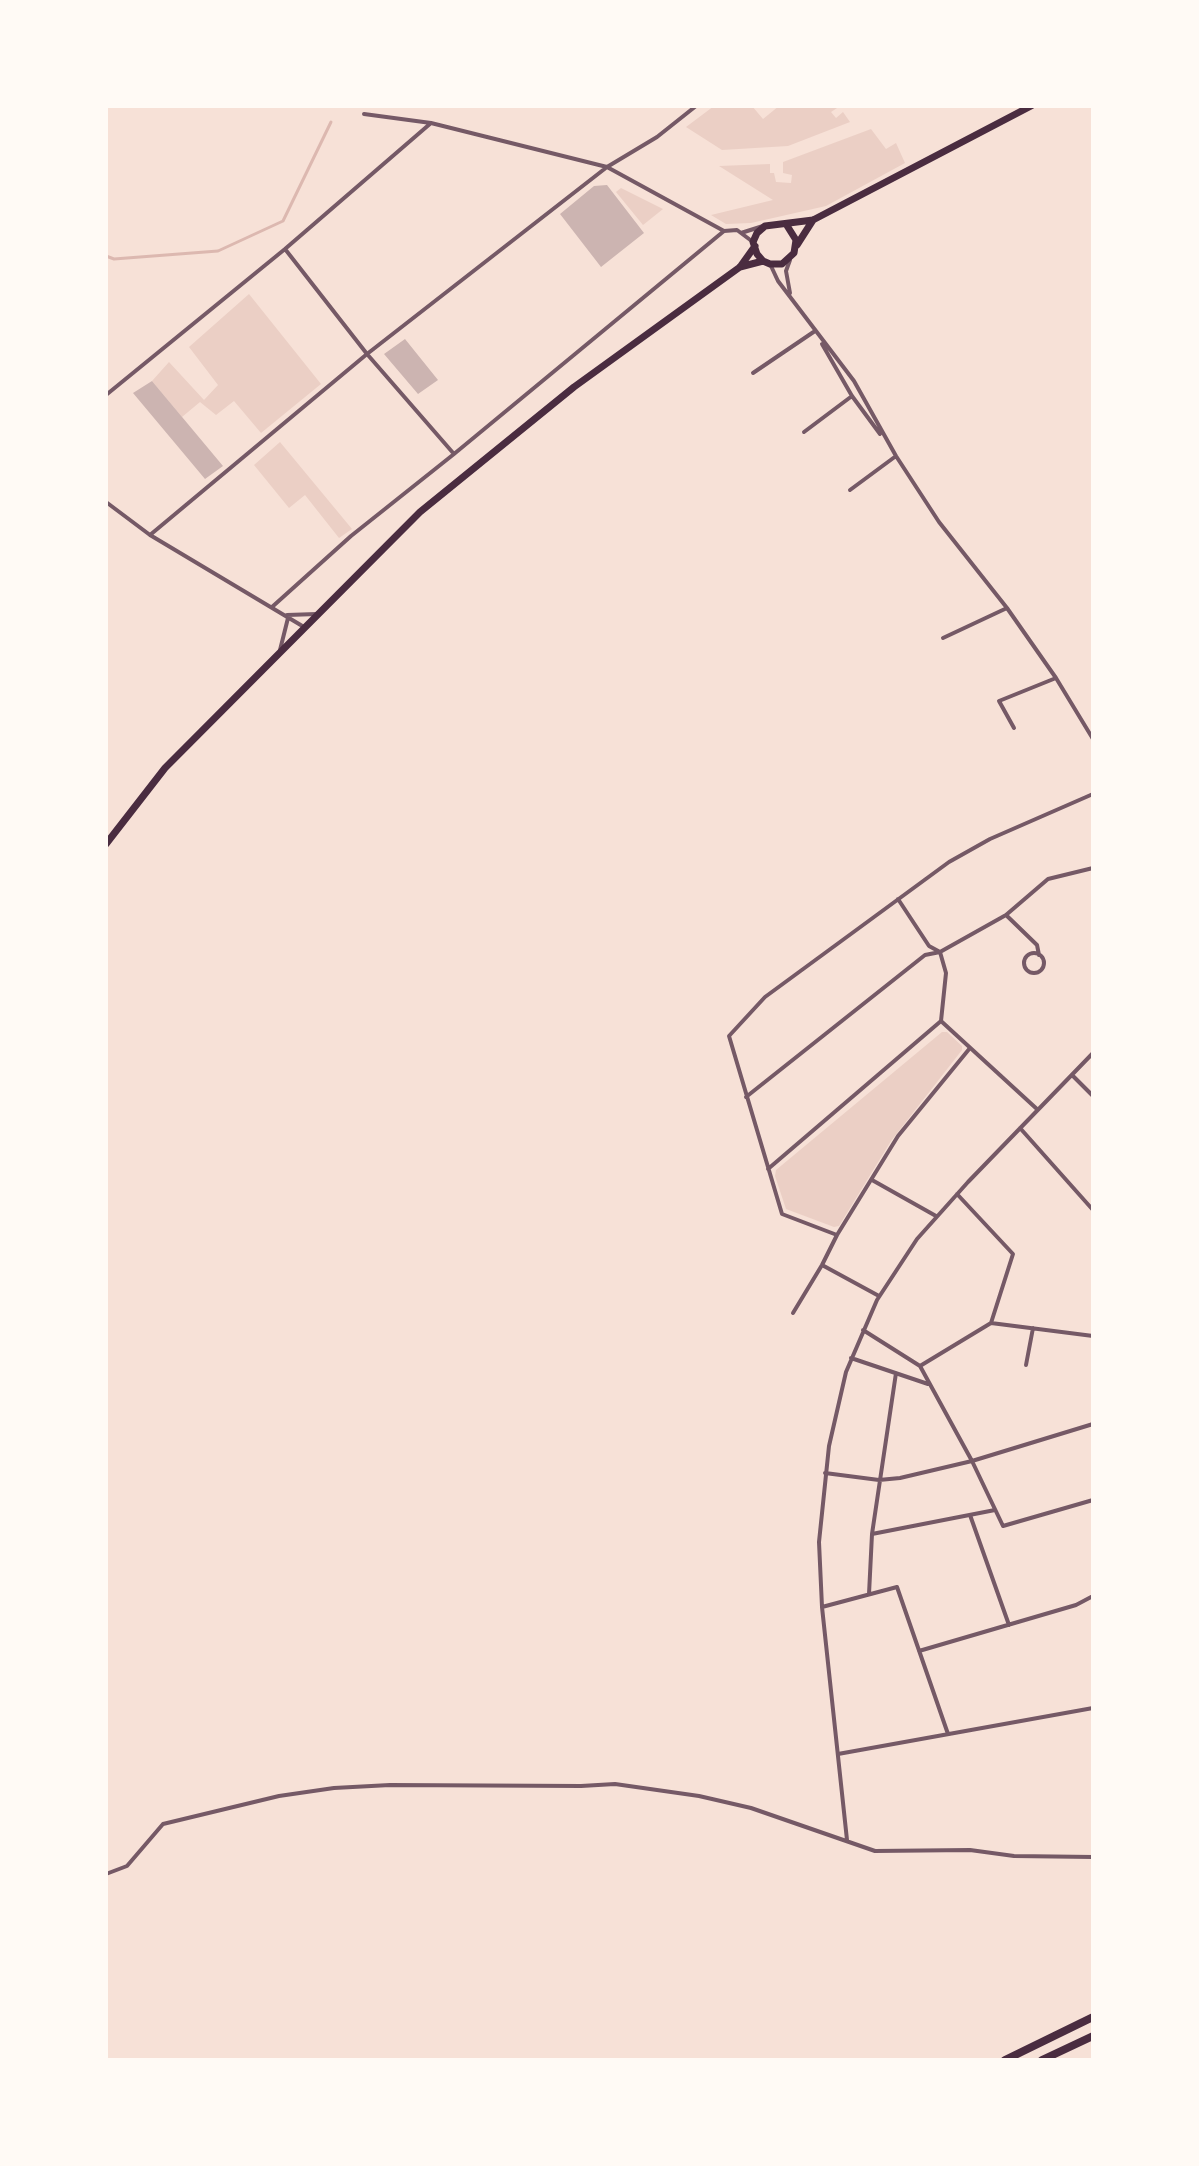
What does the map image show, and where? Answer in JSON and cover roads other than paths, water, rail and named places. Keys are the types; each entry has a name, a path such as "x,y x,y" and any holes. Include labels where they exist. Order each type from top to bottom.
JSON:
{"highway":[{"path":"1005,2060 1093,2017"},
{"path":"1042,2060 1093,2036"}],"main road":[{"path":"106,844 165,768 420,512 574,387 740,267 757,233 765,226 813,220 1031,106"},
{"path":"740,267 766,262 782,264 792,256 813,220"},
{"path":"786,224 794,236 796,247"},
{"path":"754,244 766,262"}],"street":[{"path":"150,535 367,354 607,167 657,137 696,106"},
{"path":"364,114 431,123 607,167 724,231 737,230 754,244"},
{"path":"106,395 285,249 431,123"},
{"path":"740,233 765,226"},
{"path":"272,607 351,536 724,231"},
{"path":"285,249 367,354 454,454"},
{"path":"792,256 786,271 786,283 792,299"},
{"path":"766,262 854,381 896,456"},
{"path":"753,373 815,331"},
{"path":"815,331 852,396 939,522 1007,608 1056,678 1093,739"},
{"path":"804,432 852,396"},
{"path":"850,490 896,456"},
{"path":"106,502 150,535 304,627"},
{"path":"943,638 1007,608"},
{"path":"286,616 317,614"},
{"path":"279,652 286,616"},
{"path":"1014,728 999,701 1056,678"},
{"path":"837,1235 782,1214 728,1039 731,1032 765,997 949,862 990,839 1093,794"},
{"path":"746,1097 925,955 940,952 1006,915 1048,879 1093,868"},
{"path":"768,1169 941,1021 946,973 940,952 929,946 898,899"},
{"path":"1006,915 1037,945 1036,954"},
{"path":"1036,954 1043,960 1043,967 1031,973 1025,969 1024,962 1027,956 1036,954"},
{"path":"941,1021 1038,1110"},
{"path":"793,1313 898,1136 970,1048"},
{"path":"847,1840 822,1607 819,1542 834,1419 851,1358 879,1296 901,1260 936,1216 1093,1053"},
{"path":"1072,1075 1093,1096"},
{"path":"1020,1128 1093,1210"},
{"path":"871,1180 936,1216"},
{"path":"957,1194 1013,1254 991,1323"},
{"path":"822,1265 879,1296"},
{"path":"920,1366 991,1323 1093,1336"},
{"path":"1026,1365 1033,1328"},
{"path":"862,1330 920,1366 972,1461 1003,1526 1093,1500"},
{"path":"851,1358 930,1384"},
{"path":"869,1594 872,1534 896,1373"},
{"path":"825,1473 879,1480 900,1478 972,1461 1093,1424"},
{"path":"872,1534 995,1510"},
{"path":"970,1515 1009,1625"},
{"path":"822,1607 897,1587 948,1734"},
{"path":"919,1651 1076,1605 1093,1596"},
{"path":"838,1754 1093,1708"},
{"path":"106,1874 127,1866 163,1824 279,1796 376,1785 615,1784 699,1796 751,1808 875,1851 970,1850 1014,1856 1093,1857"}],"waterway":[{"path":"106,256 114,259 218,251 283,221 331,122"}]}
